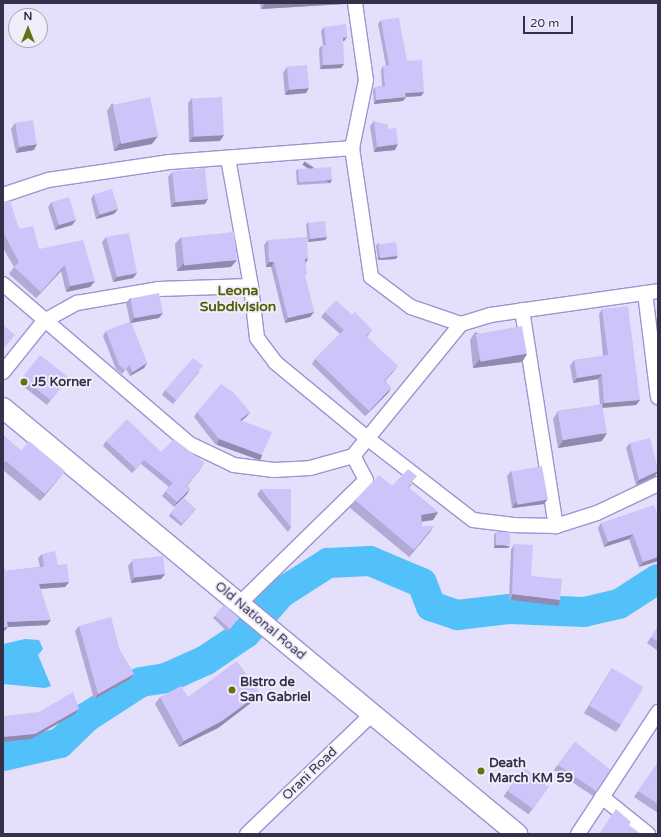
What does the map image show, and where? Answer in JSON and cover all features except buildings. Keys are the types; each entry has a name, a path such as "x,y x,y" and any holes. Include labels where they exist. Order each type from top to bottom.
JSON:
{"main road":[{"name":"Old National Road","path":"3,408 517,834"}],"street":[{"path":"355,3 366,80 352,148 371,277 411,307 461,324"},
{"path":"3,195 48,180 170,162 352,148"},
{"path":"228,158 251,286 257,338 276,363 367,438 473,520 512,525 556,526 597,513 658,484"},
{"path":"3,284 44,321 190,444 234,465 274,470 310,468 353,456 461,324 490,315 652,292 658,397"},
{"path":"3,372 44,321 77,304 158,289 251,286"},
{"path":"522,310 556,526"},
{"path":"242,606 366,480 353,456"},
{"path":"578,834 658,712"},
{"name":"Orani Road","path":"247,834 372,714"},
{"path":"602,797 648,834"}],"water":[{"path":"25,639 39,640 43,649 38,655 51,686 45,688 3,684 3,644"}],"waterway":[{"path":"3,756 60,743 87,717 141,682 166,678 206,660 246,633 281,593 328,563 370,561 422,583 431,606 457,615 510,609 584,612 619,604 658,579"}],"place":[{"name":"J5 Korner","path":"24,382"},
{"name":"Bistro de San Gabriel","path":"232,690"},
{"name":"Death March KM 59","path":"481,771"}],"district":[{"name":"Leona Subdivision","path":"238,300"}]}
